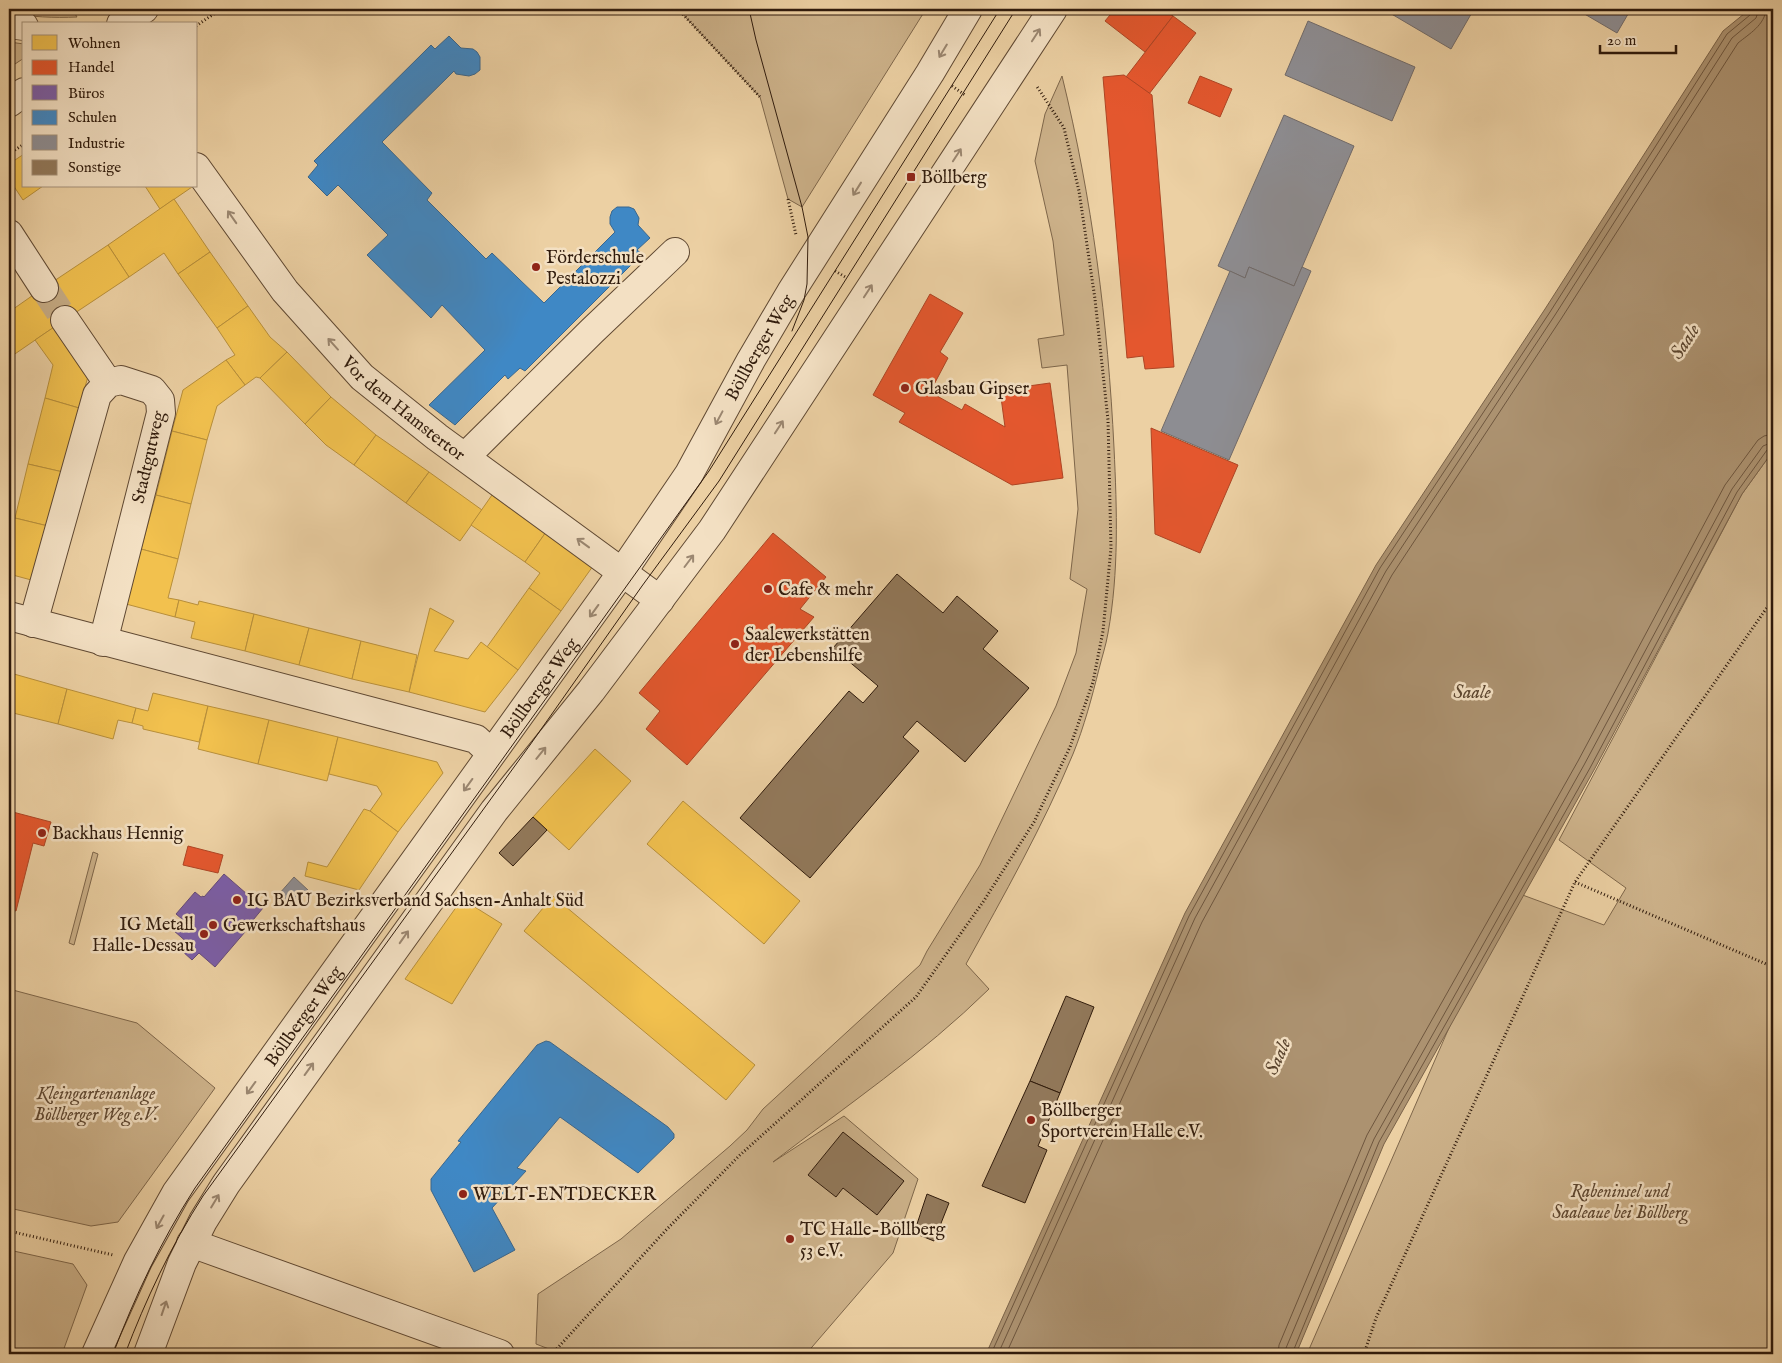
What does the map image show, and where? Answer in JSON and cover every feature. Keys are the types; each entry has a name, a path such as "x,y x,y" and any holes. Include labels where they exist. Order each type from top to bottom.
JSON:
{"street":[{"path":"124,22 144,9"},
{"name":"Böllberger Weg","path":"96,1354 138,1261 176,1193 622,572 689,474 751,360 791,292 930,73 968,9"},
{"name":"Böllberger Weg","path":"148,1354 169,1295 191,1244 226,1184 494,811 591,691 712,530 1053,9"},
{"path":"9,24 22,26"},
{"path":"9,103 22,93"},
{"name":"Vor dem Hamstertor","path":"198,170 285,291 362,377 437,437 660,600"},
{"path":"9,234 44,288"},
{"path":"465,457 676,252"},
{"path":"65,320 108,383 98,395 21,620 476,739 491,753"},
{"name":"Stadtgutweg","path":"103,642 161,413 160,400 152,390 121,380 108,383"},
{"path":"191,1244 500,1354"}],"path":[{"path":"198,25 221,9"},
{"path":"678,9 760,97"},
{"path":"552,1354 667,1229 740,1156 916,997 984,902 1034,822 1070,747 1093,682 1103,631 1111,548 1108,420 1095,299 1081,201 1064,128 1019,60"},
{"path":"930,73 987,109"},
{"path":"9,154 22,145"},
{"path":"1364,1354 1376,1318 1575,882 1773,599"},
{"path":"1575,882 1773,967"},
{"path":"9,1231 138,1261"}],"green space":[{"path":"9,9 72,9 77,17 51,17 9,13"},
{"path":"678,9 926,9 802,207 788,199 760,97"},
{"path":"9,42 22,44 22,59 9,68"},
{"path":"1062,76 1082,168 1097,261 1108,354 1114,448 1116,564 1112,610 1094,690 1077,744 1049,807 1023,860 966,964 989,989 911,1058 773,1162 844,1116 918,1179 893,1253 806,1354 588,1354 583,1351 580,1354 562,1354 536,1344 538,1294 621,1239 730,1146 747,1130 763,1109 920,965 980,865 1056,706 1076,653 1087,589 1070,579 1078,509 1067,365 1042,368 1038,339 1064,335 1053,241 1035,161 1045,114"},
{"name":"Rabeninsel und Saaleaue bei Böllberg","path":"1773,451 1773,1354 1307,1354 1509,890 1604,925 1626,888 1559,840 1742,494"},
{"path":"93,852 98,854 74,945 69,943"},
{"name":"Kleingartenanlage Böllberger Weg e.V.","path":"9,989 137,1023 215,1088 118,1222 91,1226 9,1208"},
{"path":"9,1250 73,1264 87,1285 62,1354 9,1354"}],"water":[{"name":"Saale","path":"1750,9 1773,9 1773,451 1742,494 1594,770 1384,1144 1296,1354 986,1354 1185,913 1376,565 1545,309 1723,31"}],"building: Wohnen":[{"path":"22,155 22,188 40,188 23,200 9,179 9,164"},
{"path":"146,188 191,188 160,209"},
{"path":"174,199 210,252 178,274 164,253 129,277 108,245"},
{"path":"108,245 129,277 60,323 39,291"},
{"path":"210,252 248,306 217,328 178,274"},
{"path":"39,291 60,323 9,358 9,312"},
{"path":"248,306 270,337 287,352 260,378 256,377 245,385 226,360 235,355 217,328"},
{"path":"60,323 91,366 79,408 45,398 53,365 35,340"},
{"path":"287,352 331,397 305,424 260,378"},
{"path":"226,360 245,385 217,406 207,440 172,431 183,390"},
{"path":"331,397 376,435 354,465 326,445 305,424"},
{"path":"45,398 79,408 63,472 28,464"},
{"path":"172,431 207,440 191,504 156,495"},
{"path":"376,435 429,472 406,503 354,465"},
{"path":"28,464 63,472 48,526 15,518"},
{"path":"429,472 482,510 460,541 406,503"},
{"path":"156,495 191,504 178,559 141,549"},
{"path":"492,495 546,532 525,562 471,525"},
{"path":"15,518 48,526 35,581 9,574 9,539"},
{"path":"546,532 593,566 561,611 529,588 540,573 525,562"},
{"path":"141,549 178,559 168,598 179,600 175,617 126,604"},
{"path":"529,588 561,611 518,670 487,647"},
{"path":"179,600 198,605 199,601 254,614 245,651 191,638 195,622 175,617"},
{"path":"430,608 454,621 434,651 468,659 481,642 518,670 485,712 409,692"},
{"path":"254,614 309,628 299,665 245,651"},
{"path":"309,628 361,641 352,679 299,665"},
{"path":"361,641 417,655 409,692 352,679"},
{"path":"9,673 14,674 9,692"},
{"path":"14,674 67,689 58,724 9,712 9,692"},
{"path":"67,689 136,708 132,723 118,720 113,739 58,724"},
{"path":"153,693 208,706 199,742 143,729 143,726 132,723 136,708 148,711"},
{"path":"208,706 269,720 258,764 198,749"},
{"path":"269,720 338,737 327,781 258,764"},
{"path":"338,737 437,762 443,773 398,832 370,811 382,794 377,786 329,774"},
{"path":"595,749 631,781 569,850 533,817"},
{"path":"683,801 800,901 764,944 647,844"},
{"path":"364,809 370,811 398,832 359,890 305,876 308,862 327,867"},
{"path":"553,896 755,1065 726,1100 524,931"},
{"path":"462,899 502,924 452,1004 405,979"}],"building: Handel":[{"path":"1115,9 1163,9 1173,16 1145,52 1105,21"},
{"path":"1173,16 1196,33 1149,94 1126,77"},
{"path":"1124,75 1152,95 1174,367 1145,369 1143,356 1127,358 1103,77"},
{"path":"1200,76 1232,89 1220,117 1188,103"},
{"name":"Glasbau Gipser","path":"930,294 963,313 940,352 948,358 930,392 962,410 965,404 1005,427 1000,390 1050,383 1063,478 1012,485 899,422 905,413 873,395"},
{"path":"1151,428 1238,465 1200,553 1155,534"},
{"name":"Saalewerkstätten der Lebenshilfe","path":"773,533 826,577 800,609 814,617 687,765 646,729 660,711 639,693"},
{"path":"9,811 51,822 44,846 33,843 16,911 9,909"},
{"path":"188,846 223,855 218,873 183,865"}],"building: Büros":[{"name":"Gewerkschaftshaus","path":"224,874 263,908 215,967 199,953 192,960 182,951 189,944 173,930 182,919 176,914 195,892 204,897"}],"building: Schulen":[{"path":"449,36 461,48 473,49 477,52 480,57 480,70 469,76 456,74 454,71 382,142 432,193 427,200 486,259 492,253 544,303 615,232 610,224 610,217 612,211 617,207 634,209 639,218 638,225 650,238 637,250 642,254 525,371 520,368 508,379 505,375 455,425 429,405 485,350 442,305 431,318 367,255 388,235 338,185 327,196 308,177 318,165 314,161 431,45 435,49"},
{"path":"546,1041 668,1127 674,1134 674,1138 638,1173 560,1117 517,1168 526,1171 492,1208 515,1250 474,1272 431,1190 431,1179 461,1142 458,1141 537,1045"}],"building: Industrie":[{"path":"1383,9 1474,9 1451,49"},
{"path":"1576,9 1631,9 1617,33"},
{"path":"1308,21 1415,67 1392,121 1285,75"},
{"path":"1284,115 1354,146 1294,286 1249,267 1245,278 1218,266"},
{"path":"1249,267 1294,286 1302,267 1311,271 1229,460 1161,431 1230,271 1245,278"},
{"path":"294,877 308,890 294,907 279,894"}],"building: Sonstige":[{"path":"897,574 943,613 957,596 998,631 983,649 1029,688 965,762 917,721 903,737 919,751 810,878 740,818 849,691 863,703 878,686 833,648"},
{"path":"533,817 547,830 513,866 499,853"},
{"path":"1066,996 1094,1007 1060,1093 1030,1081"},
{"name":"Böllberger Sportverein Halle e.V.","path":"1030,1081 1060,1093 1038,1146 1047,1150 1025,1203 982,1186"},
{"path":"843,1132 904,1181 877,1215 843,1188 836,1197 808,1175"},
{"path":"927,1194 949,1203 934,1241 914,1233"}],"tunnel":[{"path":"44,288 65,320"}],"tram line":[{"path":"749,9 802,207 808,237 807,284 804,300 792,331"},
{"path":"113,1354 130,1311 150,1269 171,1228 195,1188 709,471 1000,9"},
{"path":"125,1354 160,1273 180,1234 203,1196 719,481 1016,9"}],"place":[{"name":"Böllberg","path":"911,177"},
{"name":"Förderschule Pestalozzi","path":"536,267"},
{"name":"Glasbau Gipser","path":"905,388"},
{"name":"Cafe & mehr","path":"768,589"},
{"name":"Saalewerkstätten der Lebenshilfe","path":"735,644"},
{"name":"Backhaus Hennig","path":"42,833"},
{"name":"IG BAU Bezirksverband Sachsen-Anhalt Süd","path":"237,900"},
{"name":"Gewerkschaftshaus","path":"213,925"},
{"name":"IG Metall Halle-Dessau","path":"204,934"},
{"name":"Böllberger Sportverein Halle e.V.","path":"1031,1120"},
{"name":"WELT-ENTDECKER","path":"463,1194"},
{"name":"TC Halle-Böllberg 53 e.V.","path":"790,1239"}]}
